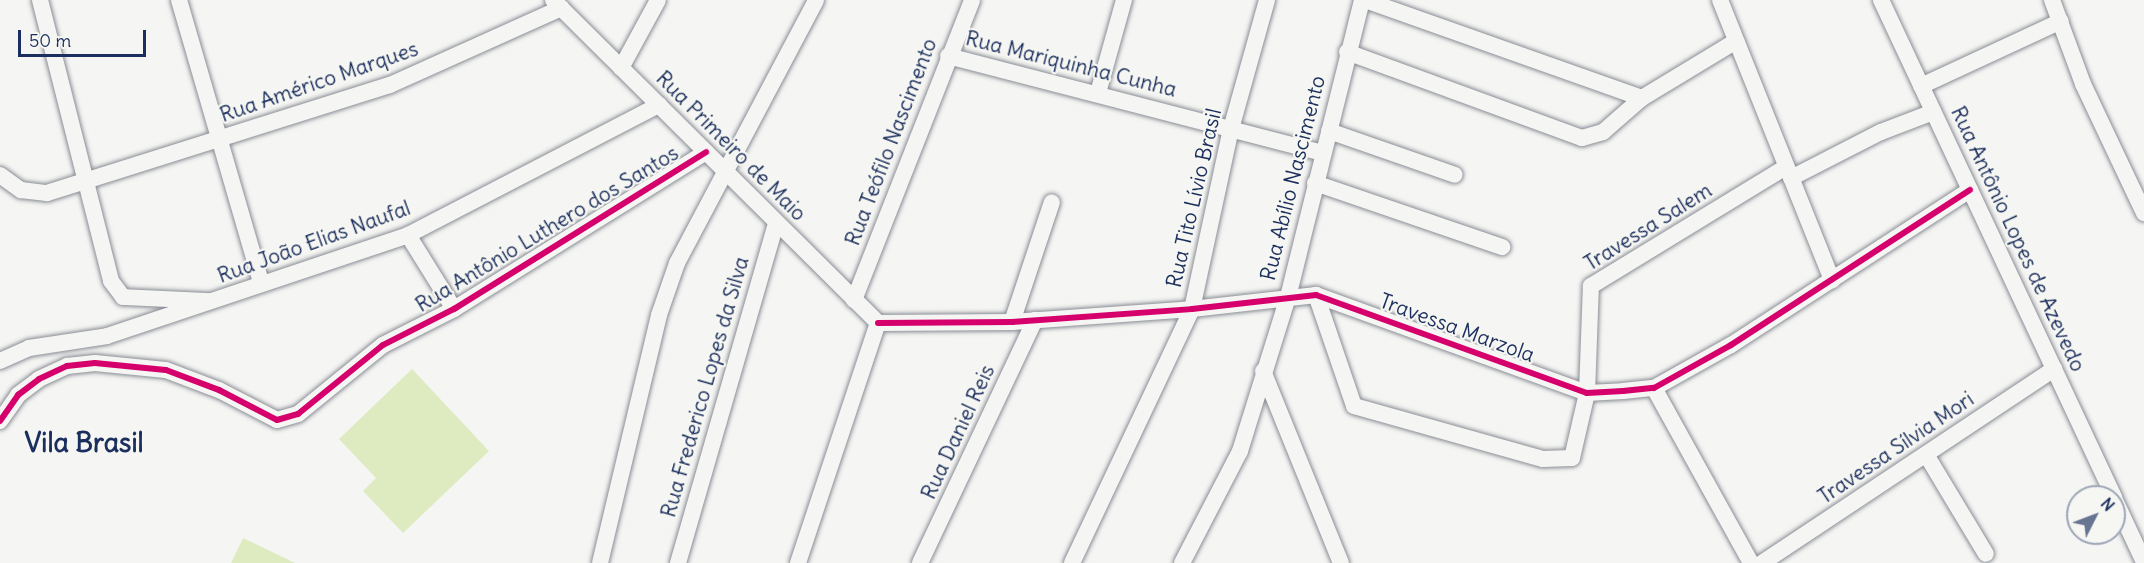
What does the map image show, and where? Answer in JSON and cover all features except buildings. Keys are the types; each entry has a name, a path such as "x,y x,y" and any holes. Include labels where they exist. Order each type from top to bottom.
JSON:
{"street":[{"path":"40,0 111,281 123,297 224,300"},
{"path":"179,0 261,282"},
{"path":"621,68 658,0"},
{"path":"600,563 659,315 677,263 723,170 816,0"},
{"name":"Rua Teófilo Nascimento","path":"854,300 948,56 972,0"},
{"path":"1098,93 1124,0"},
{"name":"Rua Tito Lívio Brasil","path":"1072,563 1192,309 1230,129 1267,0"},
{"path":"1363,0 1642,98"},
{"name":"Rua Abílio Nascimento","path":"1187,559 1240,451 1263,371 1288,297 1347,52 1363,0"},
{"path":"1720,0 1832,280"},
{"name":"Rua Antônio Lopes de Azevedo","path":"1881,0 2108,485"},
{"path":"2052,0 2084,84 2144,213"},
{"name":"Rua Américo Marques","path":"0,175 21,190 47,193 86,179 220,140 390,85 557,4"},
{"name":"Rua Primeiro de Maio","path":"557,4 878,323"},
{"path":"1921,86 2061,21"},
{"path":"1347,52 1582,138 1604,132 1642,98 1737,41"},
{"name":"Rua Mariquinha Cunha","path":"948,56 1323,153"},
{"name":"Rua João Elias Naufal","path":"0,361 29,348 106,336 224,300 261,282 408,235 659,105"},
{"path":"1789,172 1933,112"},
{"path":"1329,131 1455,175"},
{"name":"Rua Antônio Luthero dos Santos","path":"0,421 18,395 39,379 67,366 124,363 166,370 219,390 277,420 298,414 383,345 454,309 705,152"},
{"name":"Travessa Salem","path":"1587,393 1591,286 1789,172"},
{"path":"1315,183 1502,247"},
{"name":"Travessa Marzola","path":"878,323 1012,322 1192,309 1316,295 1587,393 1654,388 1731,345 1970,190"},
{"path":"1012,322 1052,202"},
{"name":"Rua Frederico Lopes da Silva","path":"678,563 776,223"},
{"path":"408,235 454,309"},
{"path":"1316,295 1354,406 1543,459 1572,458 1587,393"},
{"name":"Rua Daniel Reis","path":"920,563 1035,320"},
{"path":"798,563 878,323"},
{"path":"58,343 67,366"},
{"name":"Travessa Sílvia Mori","path":"1762,563 1927,456 2054,369"},
{"path":"1263,371 1341,563"},
{"path":"1654,388 1751,563"},
{"path":"1927,456 1986,554"},
{"name":"Rua Antônio Lopes de Azevedo","path":"2126,523 2144,562"}],"green space":[{"path":"412,369 489,451 403,533 363,491 376,478 339,439"},
{"path":"243,538 295,563 231,563"}],"cycle path":[{"path":"0,421 18,395 39,379 67,366 95,363 166,370 219,390 277,420 298,414 383,345 454,309 706,152"},
{"path":"878,323 1012,322 1192,309 1316,295 1587,393 1654,388 1731,345 1970,190"}],"district":[{"name":"Vila Brasil","path":"84,443"}]}
